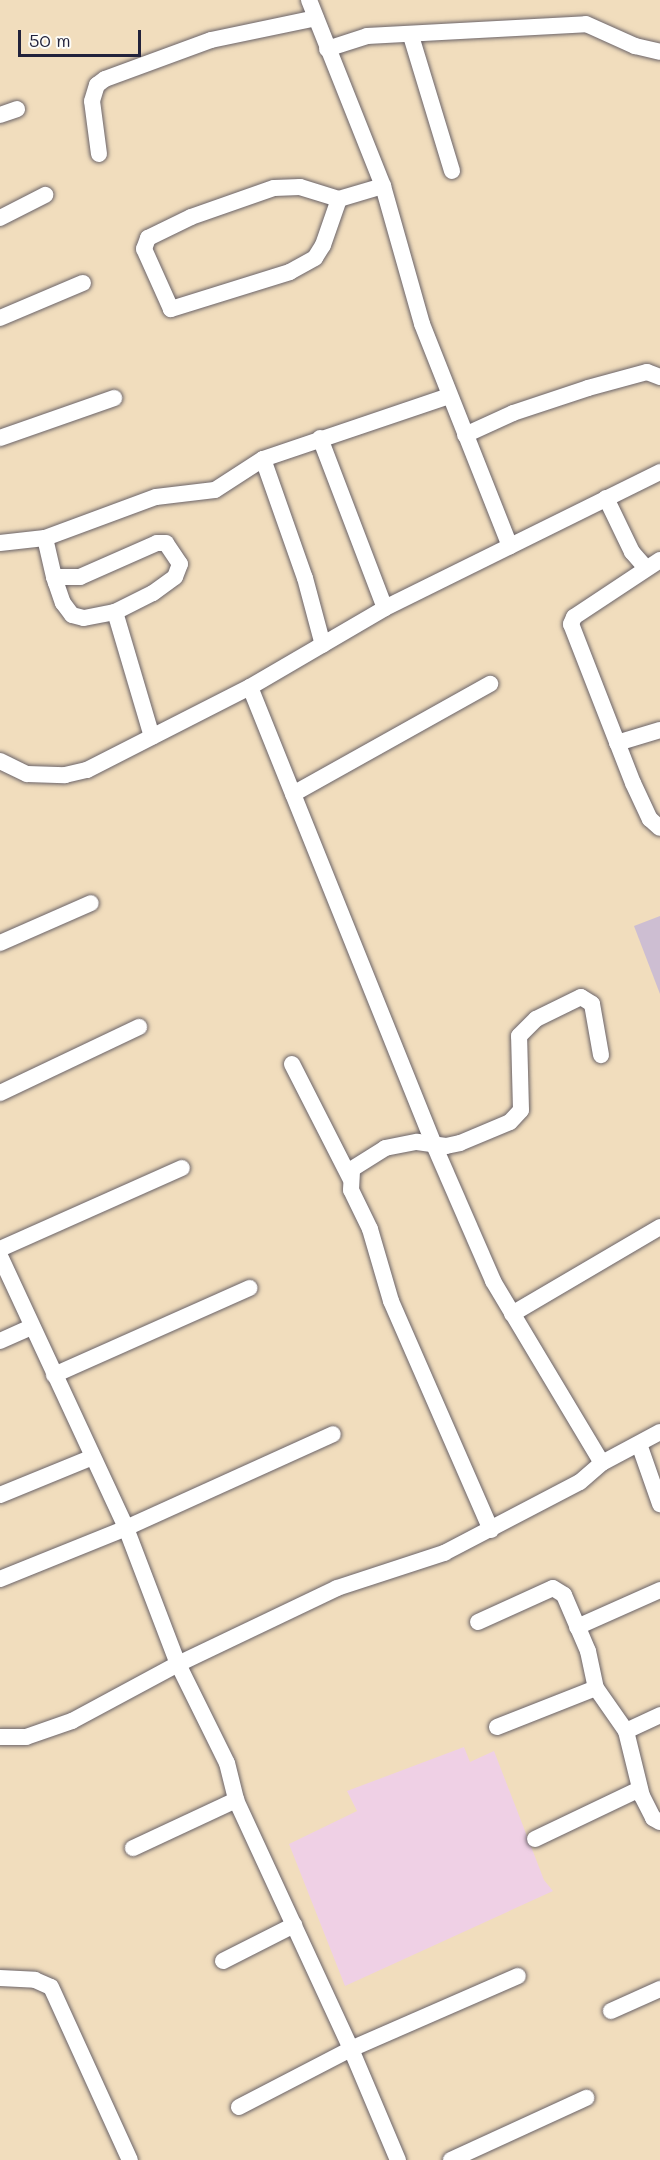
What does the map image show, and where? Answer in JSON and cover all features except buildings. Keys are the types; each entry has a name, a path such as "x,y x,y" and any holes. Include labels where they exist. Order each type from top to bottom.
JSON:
{"street":[{"path":"309,0 382,186 422,324 510,546"},
{"path":"99,154 92,101 97,85 211,40 315,18"},
{"path":"327,49 367,36 411,36 434,31 586,24 635,46 660,52"},
{"path":"411,36 452,171"},
{"path":"0,115 17,109"},
{"path":"339,199 323,245 315,258 290,272 176,309 167,303 144,249 148,238 191,217 274,188 300,187 339,199 382,186"},
{"path":"0,218 45,195"},
{"path":"0,318 83,283"},
{"path":"465,435 513,413 588,388 647,372 660,377"},
{"path":"0,543 45,538 156,497 215,490 263,459 449,396"},
{"path":"0,438 114,398"},
{"path":"320,438 385,608"},
{"path":"263,459 305,578 323,645"},
{"path":"0,761 27,774 64,775 87,770 250,687 385,608 660,472"},
{"path":"606,498 632,552 653,564 574,617 571,624 650,819 660,828"},
{"path":"45,538 54,577 63,603 72,615 90,618 115,612 153,593 180,571 166,543 158,543 80,577 54,577"},
{"path":"115,612 152,737"},
{"path":"293,794 490,684"},
{"path":"250,687 434,1145 493,1281 602,1463"},
{"path":"617,742 660,730"},
{"path":"0,943 91,903"},
{"path":"350,1178 357,1165 385,1148 417,1142 434,1145 476,1139 517,1117 521,1110 518,1042 526,1027 536,1019 581,997 587,998 596,1020 601,1055"},
{"path":"0,1093 140,1027"},
{"path":"292,1065 350,1178 351,1190 370,1229 391,1301 491,1530"},
{"path":"0,1249 182,1168"},
{"path":"512,1314 660,1227"},
{"path":"0,1256 126,1528 178,1664 216,1737 236,1800 351,2049 398,2160"},
{"path":"54,1374 249,1288"},
{"path":"0,1341 31,1327"},
{"path":"0,1737 26,1737 72,1721 178,1664 337,1588 418,1563 491,1530 580,1482 602,1463 660,1432"},
{"path":"0,1579 126,1528 333,1434"},
{"path":"639,1444 660,1504"},
{"path":"0,1495 93,1456"},
{"path":"478,1622 554,1588 564,1595 588,1651 597,1688 626,1731 640,1789 653,1818 660,1822"},
{"path":"577,1627 660,1590"},
{"path":"497,1726 597,1688"},
{"path":"626,1731 660,1715"},
{"path":"536,1839 640,1789"},
{"path":"133,1848 236,1800"},
{"path":"223,1961 294,1925"},
{"path":"239,2108 351,2049 518,1976"},
{"path":"0,1978 35,1980 51,1987 130,2160"},
{"path":"611,2011 660,1989"},
{"path":"451,2160 586,2098"}],"shaded area":[{"path":"660,916 660,994 634,926"},
{"path":"464,1747 470,1762 494,1751 544,1880 553,1891 345,1986 289,1844 357,1811 347,1791"}]}
